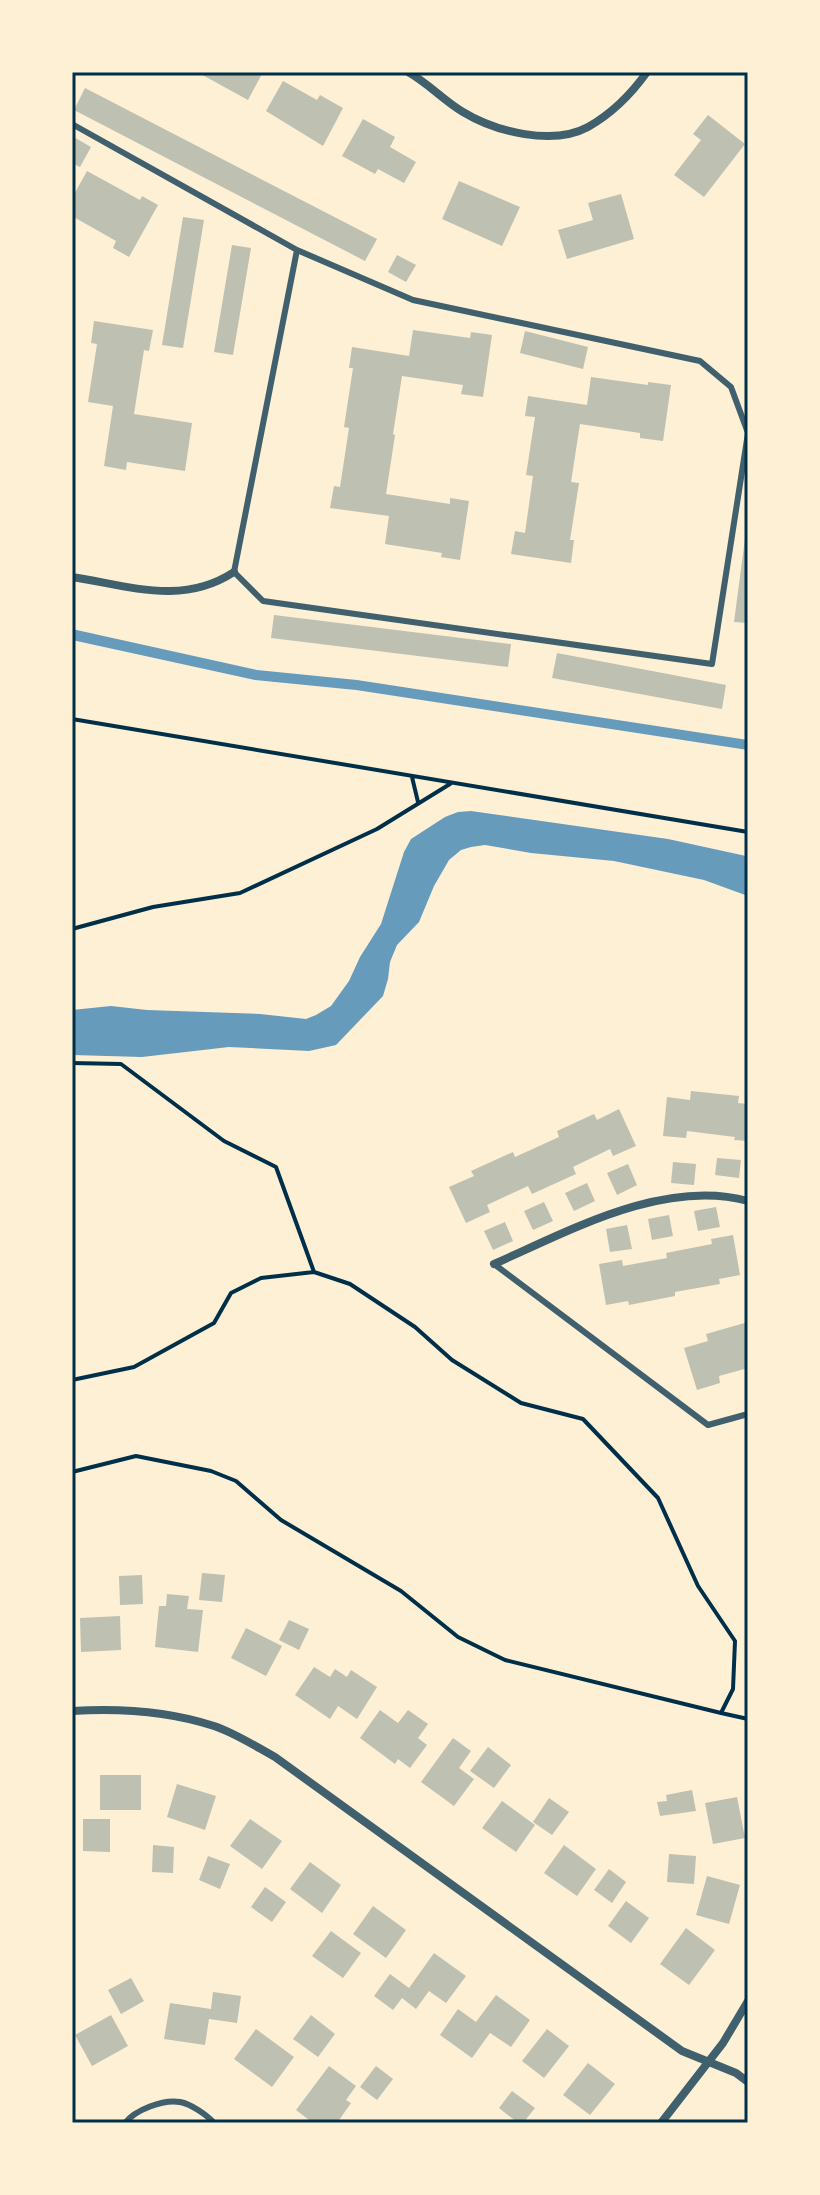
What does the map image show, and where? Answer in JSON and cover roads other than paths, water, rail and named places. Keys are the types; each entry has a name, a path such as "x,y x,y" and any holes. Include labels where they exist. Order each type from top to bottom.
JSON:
{"street":[{"path":"408,72 463,112 508,132 553,136 587,127 633,92 647,72"},
{"path":"72,577 182,593 217,583 234,572"},
{"path":"494,1264 626,1207 667,1199 717,1196 748,1201"},
{"path":"72,1711 107,1709 171,1714 217,1727 275,1757 682,2051 736,2073 748,2082"},
{"path":"661,2123 710,2061 748,2001"}],"lane":[{"path":"72,124 297,250 413,300 700,361 731,387 748,433 712,664 263,601 234,572 297,250"},
{"path":"494,1264 708,1425 748,1414"},
{"path":"125,2123 131,2116 160,2103 181,2102 214,2123"}],"water":[{"path":"72,629 257,670 357,680 748,740 748,750 356,690 255,680 72,640"},
{"path":"471,811 668,839 746,856 748,896 704,880 614,861 485,845 471,847 461,850 449,860 419,922 397,945 383,996 336,1045 309,1051 229,1047 142,1057 72,1055 72,1010 111,1006 306,1019 331,1006 381,924 411,839 445,817"}]}
